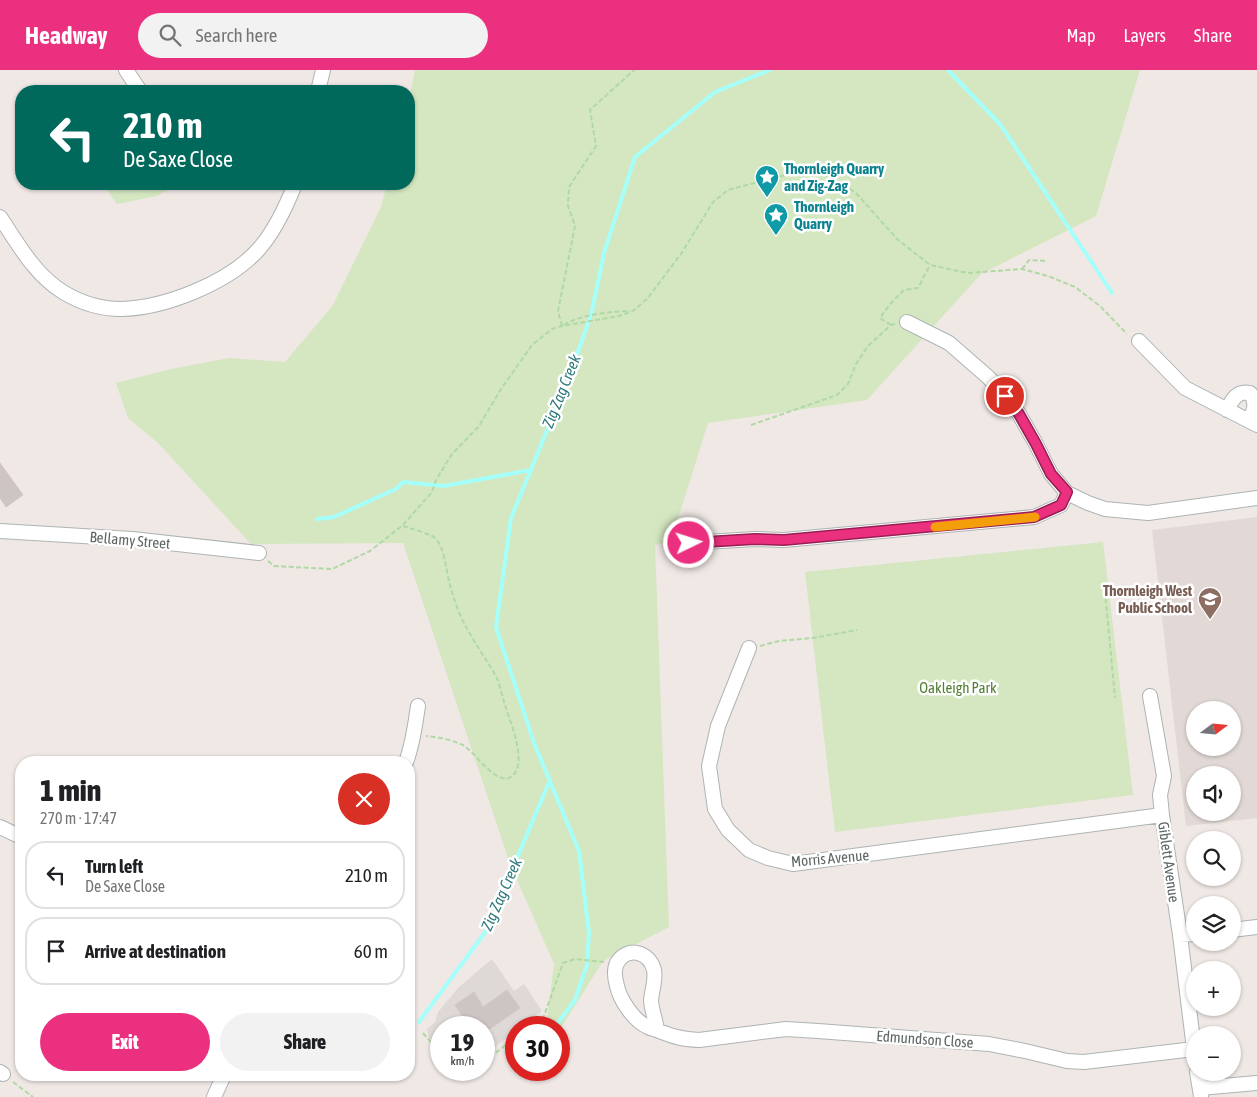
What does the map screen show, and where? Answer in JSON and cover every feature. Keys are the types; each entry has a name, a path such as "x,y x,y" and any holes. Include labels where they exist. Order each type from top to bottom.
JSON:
{"street":[{"path":"126,70 136,85"},
{"path":"319,85 323,70"},
{"path":"0,217 29,259 53,285 64,293 89,304 103,308 121,309 152,305 192,293 228,274 245,262 270,236 292,190"},
{"path":"907,322 949,343 988,377 1019,414 1051,474 1067,492 1088,503 1105,509 1148,513 1257,498"},
{"path":"1139,341 1184,388 1227,410 1253,423 1256,407 1255,401 1250,393 1243,392 1232,400 1227,410"},
{"path":"689,543 755,539 784,540 1034,517 1061,505 1067,492"},
{"name":"Bellamy Street","path":"0,531 132,540 259,553"},
{"name":"Morris Avenue","path":"749,648 718,726 709,766 715,809 728,830 749,850 768,858 793,864 1162,815"},
{"name":"Giblett Avenue","path":"1150,696 1164,776 1160,795 1162,815 1180,936 1191,1026"},
{"path":"408,756 414,736 418,706"},
{"path":"0,827 15,834"},
{"path":"1241,929 1257,927"},
{"path":"1180,936 1186,935"},
{"name":"Edmundson Close","path":"657,1030 651,1002 654,971 649,958 640,953 626,955 616,964 615,979 619,995 629,1010 648,1028 685,1039 699,1040 786,1029 989,1044 1025,1050 1068,1061 1084,1062 1186,1055"},
{"path":"214,1097 221,1081"},
{"path":"1201,1093 1257,1083"}],"path":[{"path":"562,326 558,311 575,226 568,206 569,186 596,146 590,110 634,70"},
{"path":"259,553 274,566 332,569 370,551 403,525 432,492 436,480 452,454 478,426 532,345 552,330 562,326 619,316 633,311 647,298 681,254 712,202 728,190 801,171 829,176 856,193 897,240 930,266 968,273 1022,269 1048,276 1075,288 1100,306 1131,338 1139,341"},
{"path":"1022,269 1029,260 1047,261"},
{"path":"891,325 880,318 890,304 904,290 918,288 930,266"},
{"path":"562,326 569,321 591,315 633,311"},
{"path":"751,425 837,395 848,384 856,364 868,346 891,325 907,322"},
{"path":"403,525 435,537 442,548 450,586 468,631 497,678 517,745 518,763 516,771 510,777 504,779 498,777 463,745 437,737"},
{"path":"1104,590 1115,698"},
{"path":"749,648 779,641 813,638 857,630"},
{"path":"544,1016 563,964 575,959 603,962"},
{"path":"423,1033 430,1041"},
{"path":"495,1053 505,1046"},
{"path":"4,1075 33,1097"}],"shaded area":[{"name":"Thornleigh West Public School","path":"1257,517 1257,818 1241,820 1241,766 1186,766 1186,821 1230,821 1186,826 1152,530"},
{"path":"492,959 514,991 524,984 542,1011 535,1016 505,1016 505,1039 495,1047 495,1016 437,1016 458,988"},
{"path":"430,1026 430,1038 429,1038 427,1029"}],"green space":[{"path":"415,70 1140,70 1096,216 981,274 867,400 708,423 671,541 655,545 669,927 603,961 568,1016 547,1016 554,964 510,864 403,543 251,544 158,443 128,418 116,383 171,369 229,358 285,362 333,305 381,207 385,190 415,190 415,85 412,85"},
{"path":"107,190 167,190 157,196 117,204"},
{"name":"Oakleigh Park","path":"1103,542 1133,795 835,832 805,572"}],"building":[{"path":"0,463 23,495 6,507 0,498"},
{"path":"507,990 520,1008 508,1016 505,1016 505,1018 495,1025 495,1016 462,1016 455,1005 474,992 483,1007"}],"waterway":[{"name":"Zig Zag Creek","path":"563,1016 575,1000 587,965 589,933 579,851 534,743 496,627 511,518 569,377 591,315 604,253 635,157 715,92 770,70"},
{"path":"948,70 1000,124 1112,293"},
{"path":"317,519 334,517 396,489 403,482 444,486 531,470"},
{"name":"Zig Zag Creek","path":"419,1022 486,931 550,780"}],"slow traffic":[{"path":"935,527 1035,517"}],"place":[{"name":"Thornleigh Quarry and Zig-Zag","path":"767,198"},
{"name":"Thornleigh Quarry","path":"776,236"},
{"name":"Thornleigh West Public School","path":"1210,620"}],"route":[{"path":"689,543 755,539 784,540 1034,517 1061,505 1067,492 1051,474 1019,414 1005,396"}]}
